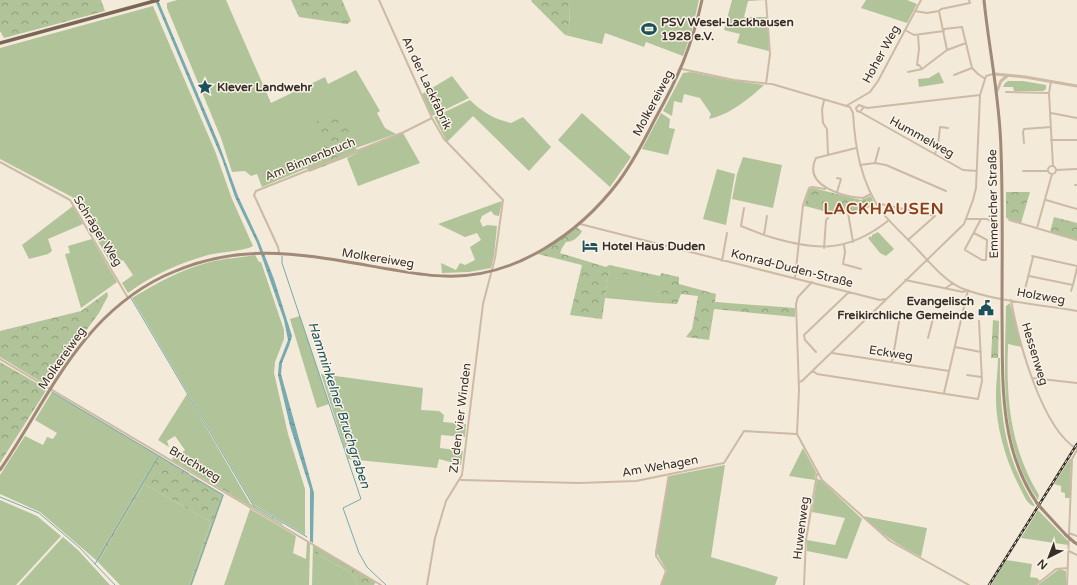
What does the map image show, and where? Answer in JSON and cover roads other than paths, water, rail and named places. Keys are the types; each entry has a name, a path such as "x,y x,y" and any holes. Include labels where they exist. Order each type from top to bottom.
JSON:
{"main road":[{"path":"0,43 158,0"},
{"name":"Molkereiweg","path":"0,470 85,338 107,315 128,298 163,276 195,264 226,256 258,252 279,252 433,276 456,276 492,271 515,264 541,250 579,223 600,203 626,171 682,69 694,36 702,0"},
{"name":"Emmericher Straße","path":"984,0 997,91 1002,155 1004,409 1009,442 1015,461 1026,486 1037,503 1075,543"}],"street":[{"name":"An der Lackfabrik","path":"379,0 432,118 447,144 503,200 492,271"},
{"path":"766,0 770,48 766,84"},
{"name":"Hoher Weg","path":"846,106 871,90 882,74 921,0"},
{"path":"914,11 927,13 939,11 941,9 969,1"},
{"path":"939,11 947,50"},
{"path":"905,30 914,35 918,35 962,27 972,68 984,78"},
{"path":"918,35 918,71"},
{"path":"908,72 922,69 947,50 966,43"},
{"path":"917,63 922,69"},
{"path":"954,75 972,68"},
{"path":"682,69 722,78 766,84 846,106 852,110 856,148 860,165 876,203 889,220 927,259 953,283 968,290"},
{"path":"799,382 927,259 958,232 967,219 976,188 980,95 984,78 987,75 995,74 1008,75 1077,86"},
{"path":"997,91 1001,81 1008,75"},
{"path":"1051,82 1049,93 1051,140 1053,166 1056,170"},
{"path":"1006,92 1049,93"},
{"path":"863,108 860,112 856,111 856,108 859,105 863,108 980,95"},
{"path":"824,100 822,110 823,123 827,129 828,155"},
{"name":"Hummelweg","path":"860,112 963,170 977,172"},
{"path":"1050,113 1077,118"},
{"name":"Am Binnenbruch","path":"279,252 254,195 256,191 404,132 432,118"},
{"path":"935,154 938,146 940,127 948,128"},
{"path":"1024,143 1024,129 1051,127"},
{"path":"1051,140 1077,140"},
{"path":"825,189 816,176 814,160 856,148"},
{"path":"875,163 879,148"},
{"name":"Schräger Weg","path":"0,162 70,200 128,298"},
{"path":"860,165 875,163 905,173 946,191"},
{"path":"1048,171 1049,167 1053,166"},
{"path":"1037,228 1052,174 1056,170 1077,169"},
{"path":"1023,171 1048,171 1052,174"},
{"path":"837,178 841,179 837,192"},
{"path":"795,278 803,205 809,188 825,189 863,198 872,194"},
{"path":"1046,200 1077,209"},
{"path":"876,203 935,216 908,240"},
{"path":"744,208 742,226 764,235 799,244 824,248 844,245 868,236 889,220"},
{"path":"848,213 853,242"},
{"path":"764,235 767,216"},
{"path":"824,248 826,220 828,218"},
{"path":"967,219 982,219 997,222"},
{"path":"974,233 987,240 986,260 982,260 966,251 974,233 982,219"},
{"path":"1009,220 1077,240"},
{"name":"Konrad-Duden-Straße","path":"579,223 587,227 880,300 886,298"},
{"name":"Konrad-Duden-Straße","path":"722,261 728,233"},
{"path":"844,245 845,252 843,264 861,269"},
{"path":"1025,289 1029,276 1032,256 1077,267 1071,291"},
{"name":"Zu den vier Winden","path":"427,585 435,538 446,501 461,480 484,304 492,271"},
{"path":"1029,276 1073,285"},
{"path":"905,280 964,292 968,290"},
{"path":"812,282 796,301 799,382 797,434 817,473 822,480 880,534 902,549 969,585"},
{"path":"945,288 953,283"},
{"path":"944,393 968,290"},
{"name":"Holzweg","path":"968,290 1011,300 1077,311"},
{"path":"816,352 805,340 804,335 849,292"},
{"name":"Hessenweg","path":"1011,300 1032,378 1040,398 1056,426 1067,441 1077,449"},
{"path":"928,338 934,315 961,317"},
{"path":"892,362 900,316"},
{"path":"812,371 817,374 978,399 982,381 979,321"},
{"path":"955,347 981,352"},
{"name":"Eckweg","path":"831,352 949,371"},
{"name":"Bruchweg","path":"0,359 381,585"},
{"path":"967,375 981,377"},
{"path":"1032,378 1077,383"},
{"name":"Am Wehagen","path":"461,480 579,483 636,481 724,463 744,431 797,434"},
{"path":"1067,585 1072,459 1077,449"},
{"name":"Huwenweg","path":"804,585 806,540 817,473"},
{"path":"661,585 665,575 665,567 656,556 656,552 669,474"},
{"path":"1068,534 1077,536"},
{"path":"1069,551 1077,555"},
{"path":"1036,585 1056,569 1068,568"}],"water":[{"path":"155,0 158,0 219,144 238,196 259,241 274,279 292,336 282,363 281,374 314,493 313,543 310,541 310,489 290,426 278,375 279,363 288,340 284,320 257,243 235,197 222,159"}],"waterway":[{"name":"Hamminkelner Bruchgraben","path":"282,256 282,263 361,499 343,508 359,553 367,567 386,585"},
{"path":"131,298 253,505 307,537"},
{"path":"52,392 189,474"},
{"path":"95,564 158,457"},
{"path":"191,476 223,495 191,585"},
{"path":"0,497 39,513 80,548 115,585"}],"railway":[{"path":"989,585 1077,444"}],"place":[{"name":"PSV Wesel-Lackhausen 1928 e.V.","path":"649,29"},
{"name":"Klever Landwehr","path":"205,87"},
{"name":"Hotel Haus Duden","path":"590,246"},
{"name":"Evangelisch Freikirchliche Gemeinde","path":"986,308"}],"district":[{"name":"LACKHAUSEN","path":"884,209"}]}
